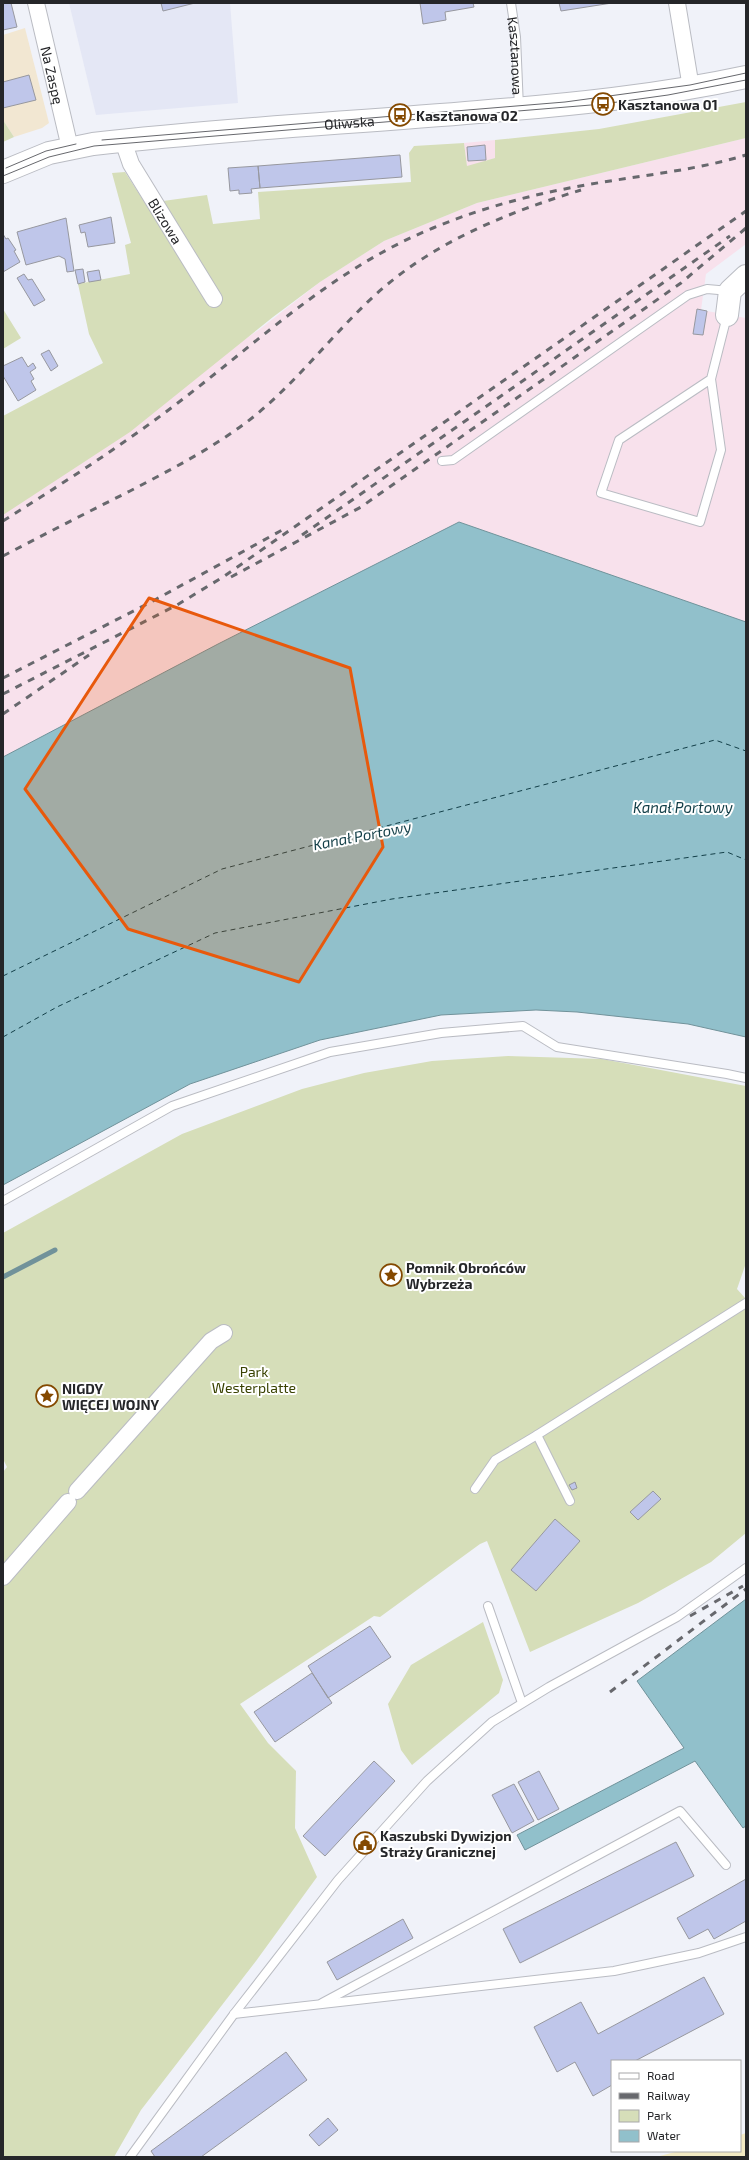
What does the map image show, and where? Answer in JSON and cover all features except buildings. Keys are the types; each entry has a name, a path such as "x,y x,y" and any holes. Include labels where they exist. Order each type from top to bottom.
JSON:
{"street":[{"name":"Na Zaspę","path":"36,3 70,148"},
{"path":"677,3 691,88"},
{"name":"Oliwska","path":"3,172 36,157 70,148 123,141 519,109 626,98 691,88 746,77"},
{"name":"Blizowa","path":"123,141 131,164 214,299"},
{"path":"728,315 730,291 746,276"},
{"path":"3,1577 211,1341 224,1333"}],"lane":[{"name":"Kasztanowa","path":"511,3 516,37 519,109"},
{"path":"442,461 453,460 688,295 707,289 730,291"},
{"path":"711,379 619,440 601,493 700,522 720,450 711,379 728,315"},
{"path":"3,1201 172,1106 330,1052 441,1033 523,1026 557,1047 746,1078"},
{"path":"475,1489 495,1460 537,1436 746,1303"},
{"path":"537,1436 570,1501"},
{"path":"130,2157 234,2014 338,1880 427,1781 492,1722 522,1703 677,1617 746,1568"},
{"path":"488,1606 522,1703"},
{"path":"318,2005 680,1810 726,1865"},
{"path":"234,2014 614,1971 699,1953 746,1937"}],"highlighted area":[{"path":"149,598 350,668 383,847 299,982 128,929 25,789"}],"shaded area":[{"path":"69,3 230,3 238,103 96,115"},
{"path":"25,28 49,123 42,128 14,137 3,120 3,35"},
{"path":"746,138 746,244 706,274 701,310 746,318 746,622 459,522 218,644 3,757 3,500 260,329 320,282 384,241 477,203"},
{"path":"495,140 495,158 467,167 464,143"}],"green space":[{"path":"746,102 746,138 477,203 384,241 320,282 273,317 130,432 3,515 3,416 103,363 89,334 78,284 130,274 125,245 131,243 112,173 125,172 205,296 163,201 207,195 213,224 260,219 258,192 411,182 409,153 414,146 464,143 467,166 495,158 495,140 599,129"},
{"path":"3,120 14,137 3,142"},
{"path":"3,309 21,338 3,349"},
{"name":"Park Westerplatte","path":"508,1056 602,1059 746,1086 746,1263 737,1289 746,1299 746,1533 711,1562 638,1603 530,1652 487,1541 480,1544 380,1617 374,1616 240,1704 268,1743 296,1771 295,1828 317,1877 256,1961 141,2110 114,2157 3,2157 3,1472 7,1467 3,1459 3,1233 182,1134 302,1089 364,1073 432,1061"},
{"path":"483,1622 503,1680 499,1693 412,1765 401,1750 388,1704 411,1665"}],"sand":[{"path":"746,2133 746,2157 656,2157 675,2152 741,2152 741,2135"}],"water":[{"name":"Kanał Portowy","path":"459,522 746,622 746,1037 688,1024 577,1012 536,1010 441,1015 320,1040 190,1084 3,1185 3,757 218,644"},
{"path":"746,1599 746,1826 743,1828 695,1761 525,1850 517,1835 684,1748 637,1681"}],"waterway":[{"path":"3,1277 55,1250"}],"ferry route":[{"path":"3,976 222,869 715,740 746,751"},
{"path":"3,1037 57,1007 215,933 392,899 727,852 746,860"}],"tram line":[{"path":"102,140 565,102 690,85 746,73"},
{"path":"3,176 49,157 94,146 603,104 668,95 746,80"},
{"path":"6,168 46,151 76,144"}],"railway":[{"path":"3,521 158,418 300,306 331,284 363,263 397,245 450,221 521,199 596,183 704,166 746,155"},
{"path":"3,556 177,466 238,429 284,389 373,297 419,261 445,245 498,220 581,190"},
{"path":"3,694 177,605 223,577 746,211"},
{"path":"231,577 361,507 681,283 746,228"},
{"path":"302,535 730,236"},
{"path":"3,678 153,601 284,529"},
{"path":"3,714 89,655"},
{"path":"690,1616 743,1586"},
{"path":"610,1692 746,1589"}],"place":[{"name":"Kasztanowa 01","path":"603,104"},
{"name":"Kasztanowa 02","path":"400,115"},
{"name":"Pomnik Obrońców Wybrzeża","path":"391,1275"},
{"name":"NIGDY WIĘCEJ WOJNY","path":"47,1396"},
{"name":"Kaszubski Dywizjon Straży Granicznej","path":"365,1843"}]}
